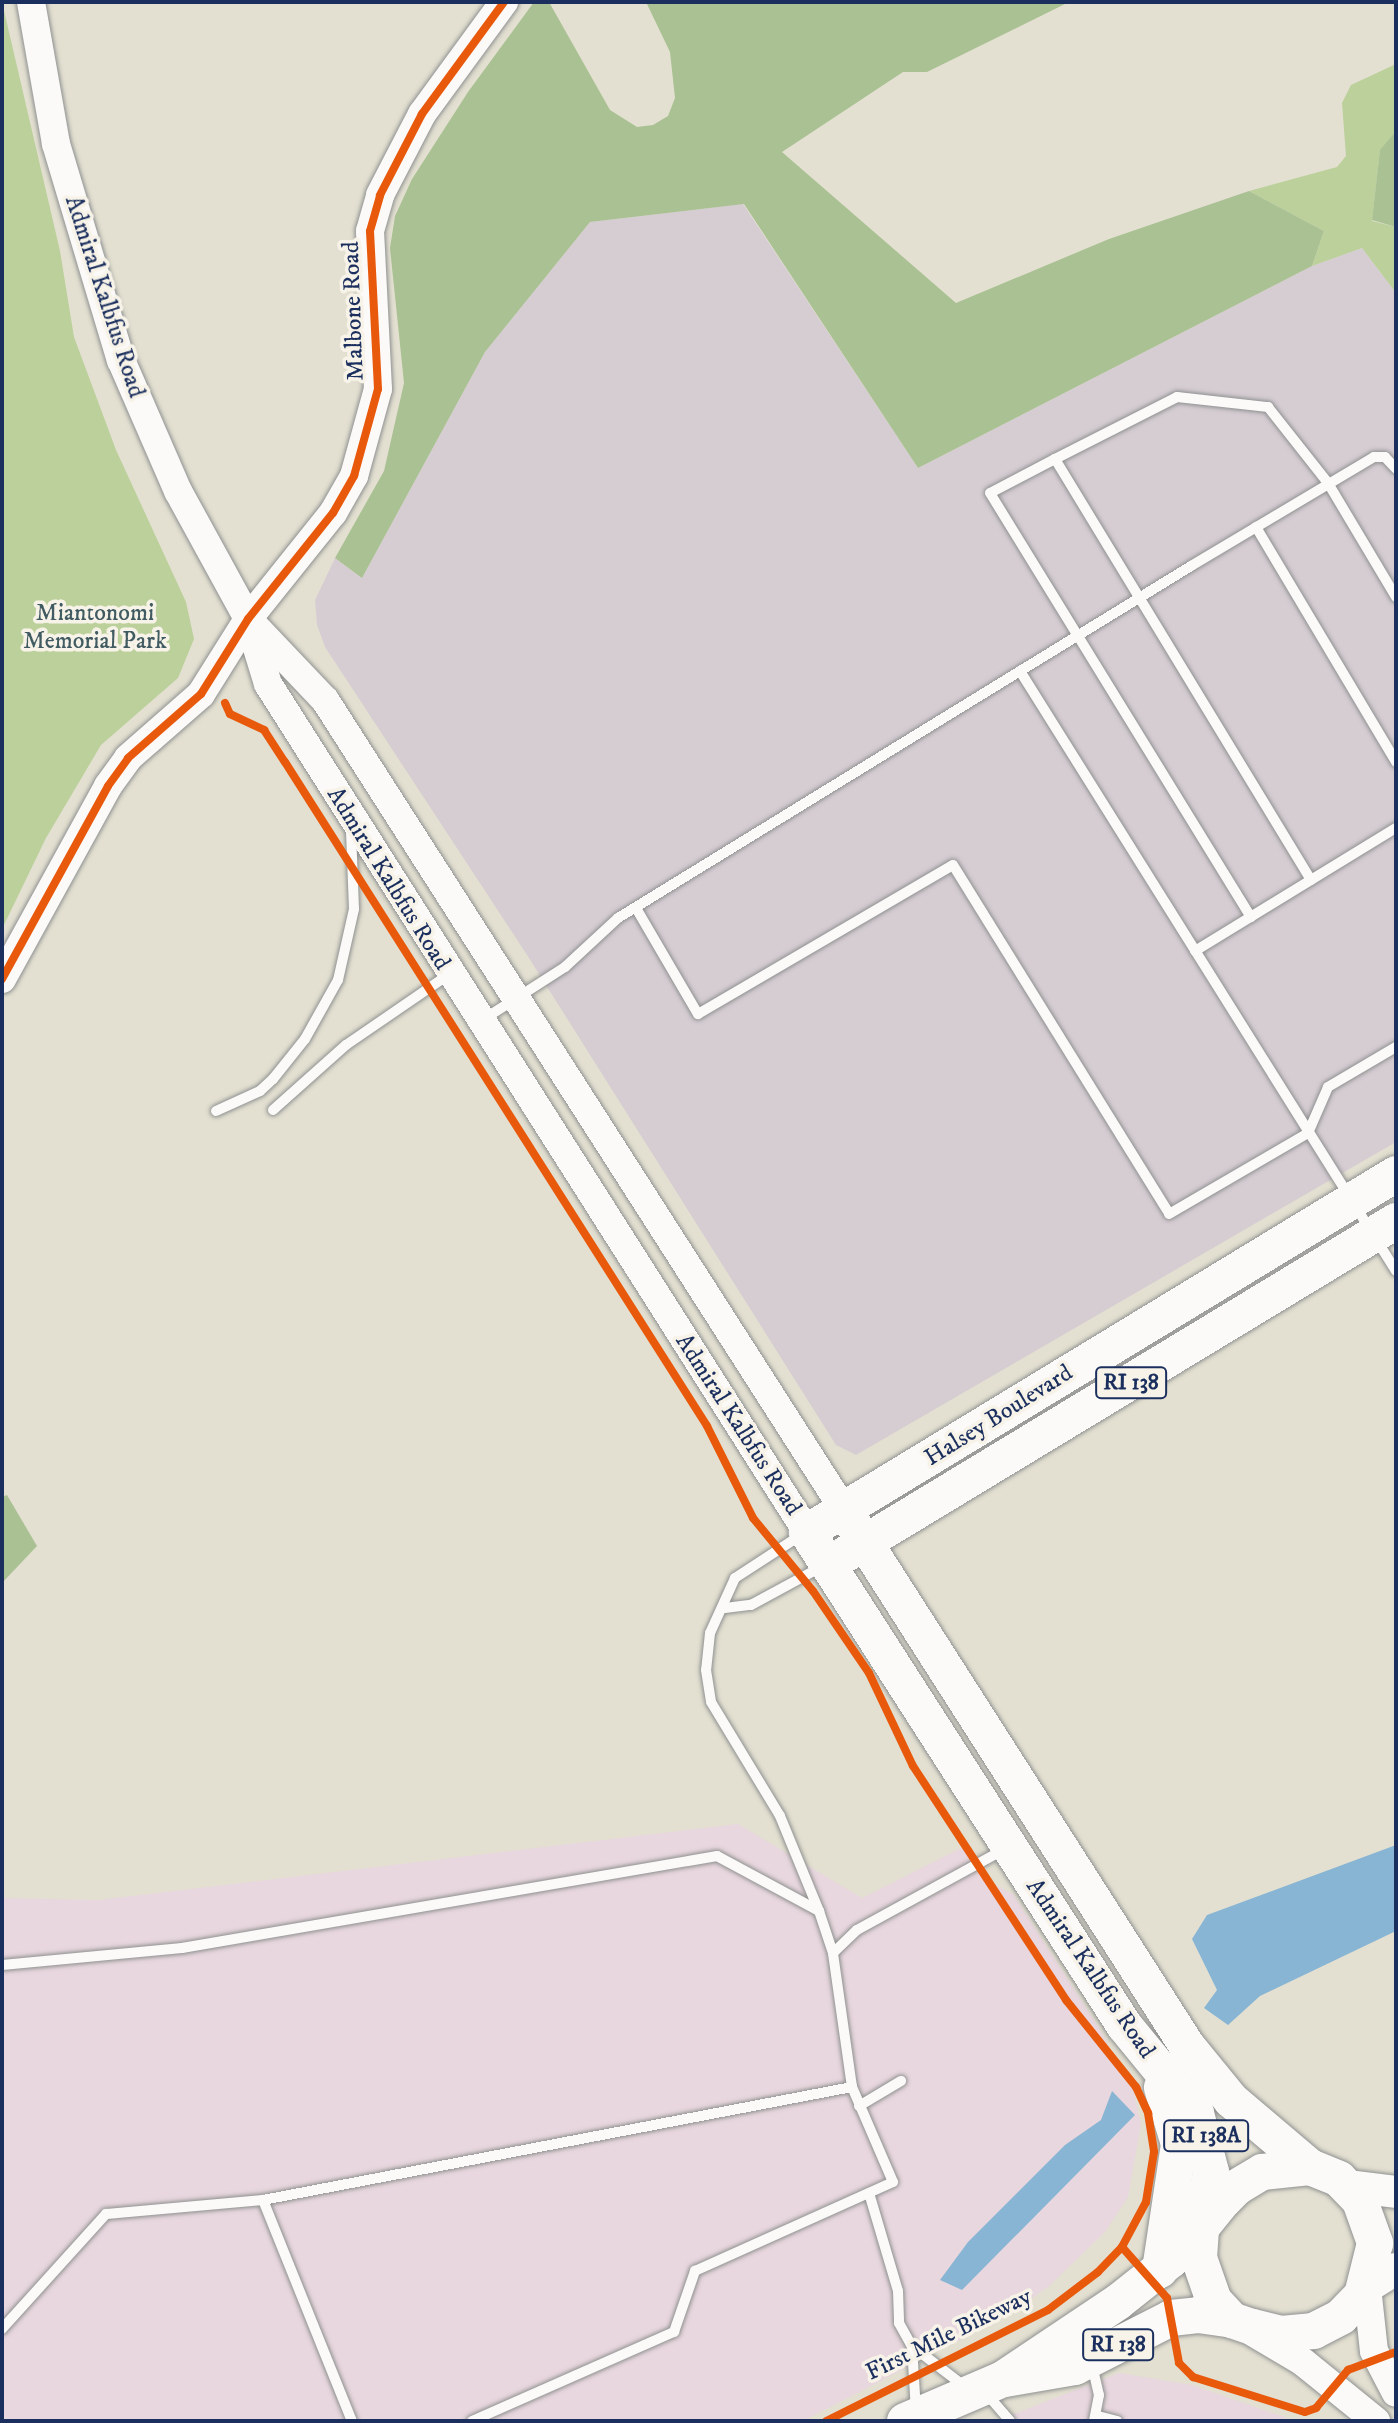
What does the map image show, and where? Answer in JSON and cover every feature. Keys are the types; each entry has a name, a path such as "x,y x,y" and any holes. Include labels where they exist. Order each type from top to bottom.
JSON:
{"highway":[{"name":"Halsey Boulevard","path":"807,1532 1396,1174"},
{"name":"Halsey Boulevard","path":"827,1564 1385,1228"},
{"name":"Admiral Kalbfus Road","path":"844,1510 1187,2046 1231,2100 1310,2167"},
{"name":"Admiral Kalbfus Road","path":"807,1532 1008,1847 1151,2062 1188,2099 1205,2134 1211,2175 1201,2228"},
{"path":"1151,2062 1175,2119 1179,2144 1160,2270"},
{"path":"1160,2270 1250,2178 1276,2168 1310,2167 1347,2186 1367,2213 1382,2278"},
{"name":"RI 138A","path":"1201,2228 1205,2284 1232,2320"},
{"name":"RI 138","path":"911,2418 985,2386 1160,2270"},
{"name":"RI 138","path":"985,2386 1053,2374 1091,2360 1171,2318 1198,2315 1232,2320 1281,2334 1314,2331 1347,2312 1382,2278"}],"main road":[{"name":"Admiral Kalbfus Road","path":"31,2 75,219 121,360 178,491 248,619 268,684 448,975 807,1532"},
{"name":"Malbone Road","path":"2,979 108,786 128,758 201,694 248,619 333,513 354,476 378,389 370,231 380,195 422,114 504,2"},
{"name":"Admiral Kalbfus Road","path":"248,619 325,700 513,1000 844,1510"},
{"path":"1347,2186 1396,2192"},
{"path":"1382,2278 1372,2344 1396,2393"},
{"path":"1232,2320 1303,2362 1376,2421"}],"lane":[{"path":"1251,917 990,493 1177,397 1268,407 1328,483 1396,597"},
{"path":"479,1022 565,967 636,908 1328,483 1374,457 1385,457 1396,469"},
{"path":"1055,459 1311,880"},
{"path":"1256,527 1396,762"},
{"path":"1020,671 1351,1201 1385,1228 1396,1271"},
{"path":"216,1111 260,1091 273,1079 305,1039 338,980 349,943 357,877 348,816"},
{"path":"1195,951 1396,828"},
{"path":"636,908 698,1014 953,865 1169,1214 1308,1133 1328,1087 1396,1047"},
{"path":"273,1110 346,1045 448,975"},
{"path":"472,2421 674,2332 695,2271 893,2182 852,2087 833,1953 819,1911 780,1816 711,1702 706,1650 735,1578 807,1532"},
{"path":"725,1608 751,1605 827,1564"},
{"path":"833,1953 857,1930 1008,1847"},
{"path":"2,1965 182,1948 717,1856 819,1911"},
{"path":"859,2106 901,2081"},
{"path":"2,2329 106,2214 263,2200 852,2087"},
{"path":"869,2193 898,2291 899,2323 912,2346 911,2418"},
{"path":"263,2200 352,2421"},
{"path":"912,2346 985,2386 1010,2421"},
{"path":"1091,2360 1096,2419 1117,2421"}],"shaded area":[{"path":"743,204 918,468 1312,266 1362,248 1396,293 1396,1142 856,1455 836,1445 527,955 325,647 317,625 315,600 335,558 362,578 485,352 590,222"},
{"path":"738,1824 862,1898 963,1847 988,1881 1013,1894 1101,2031 1133,2089 1141,2124 1128,2197 1105,2232 1048,2287 1005,2317 803,2421 2,2421 2,1898 98,1900"},
{"path":"1119,2373 1192,2385 1296,2421 996,2421"}],"green space":[{"name":"Miantonomi Memorial Park","path":"2,2 60,251 74,337 116,450 186,602 194,639 178,678 101,745 46,838 2,929"},
{"path":"534,2 549,2 610,110 637,127 653,125 668,116 675,98 670,52 646,2 1069,2 927,72 903,72 782,152 956,303 1109,239 1249,191 1324,231 1312,266 918,468 744,204 590,222 485,352 362,578 335,558 384,471 404,383 390,248 395,216 412,179 468,92"},
{"path":"1396,64 1396,131 1380,151 1372,221 1396,227 1396,293 1362,248 1312,266 1324,231 1249,191 1337,167 1346,156 1342,103 1351,85"},
{"path":"1396,131 1396,227 1372,220 1380,150"},
{"path":"7,1495 37,1546 2,1583 2,1497"}],"water":[{"path":"1396,1845 1396,1931 1260,1996 1228,2025 1204,2008 1217,1990 1192,1939 1207,1915"},
{"path":"1112,2091 1135,2115 962,2290 940,2280 968,2242 1065,2145 1101,2120"}],"cycle path":[{"path":"2,979 108,786 128,758 201,694 248,619 333,513 354,476 378,389 370,231 380,195 422,114 504,2"},
{"name":"First Mile Bikeway","path":"225,703 230,714 264,730 285,762 707,1426 753,1518 813,1591 869,1673 913,1766 1066,2000 1136,2087 1148,2113 1154,2152 1146,2202 1122,2247 1098,2272 1048,2310 826,2421"},
{"path":"1122,2247 1167,2298 1179,2363 1193,2377 1305,2412 1316,2408 1348,2370 1396,2352"}]}
